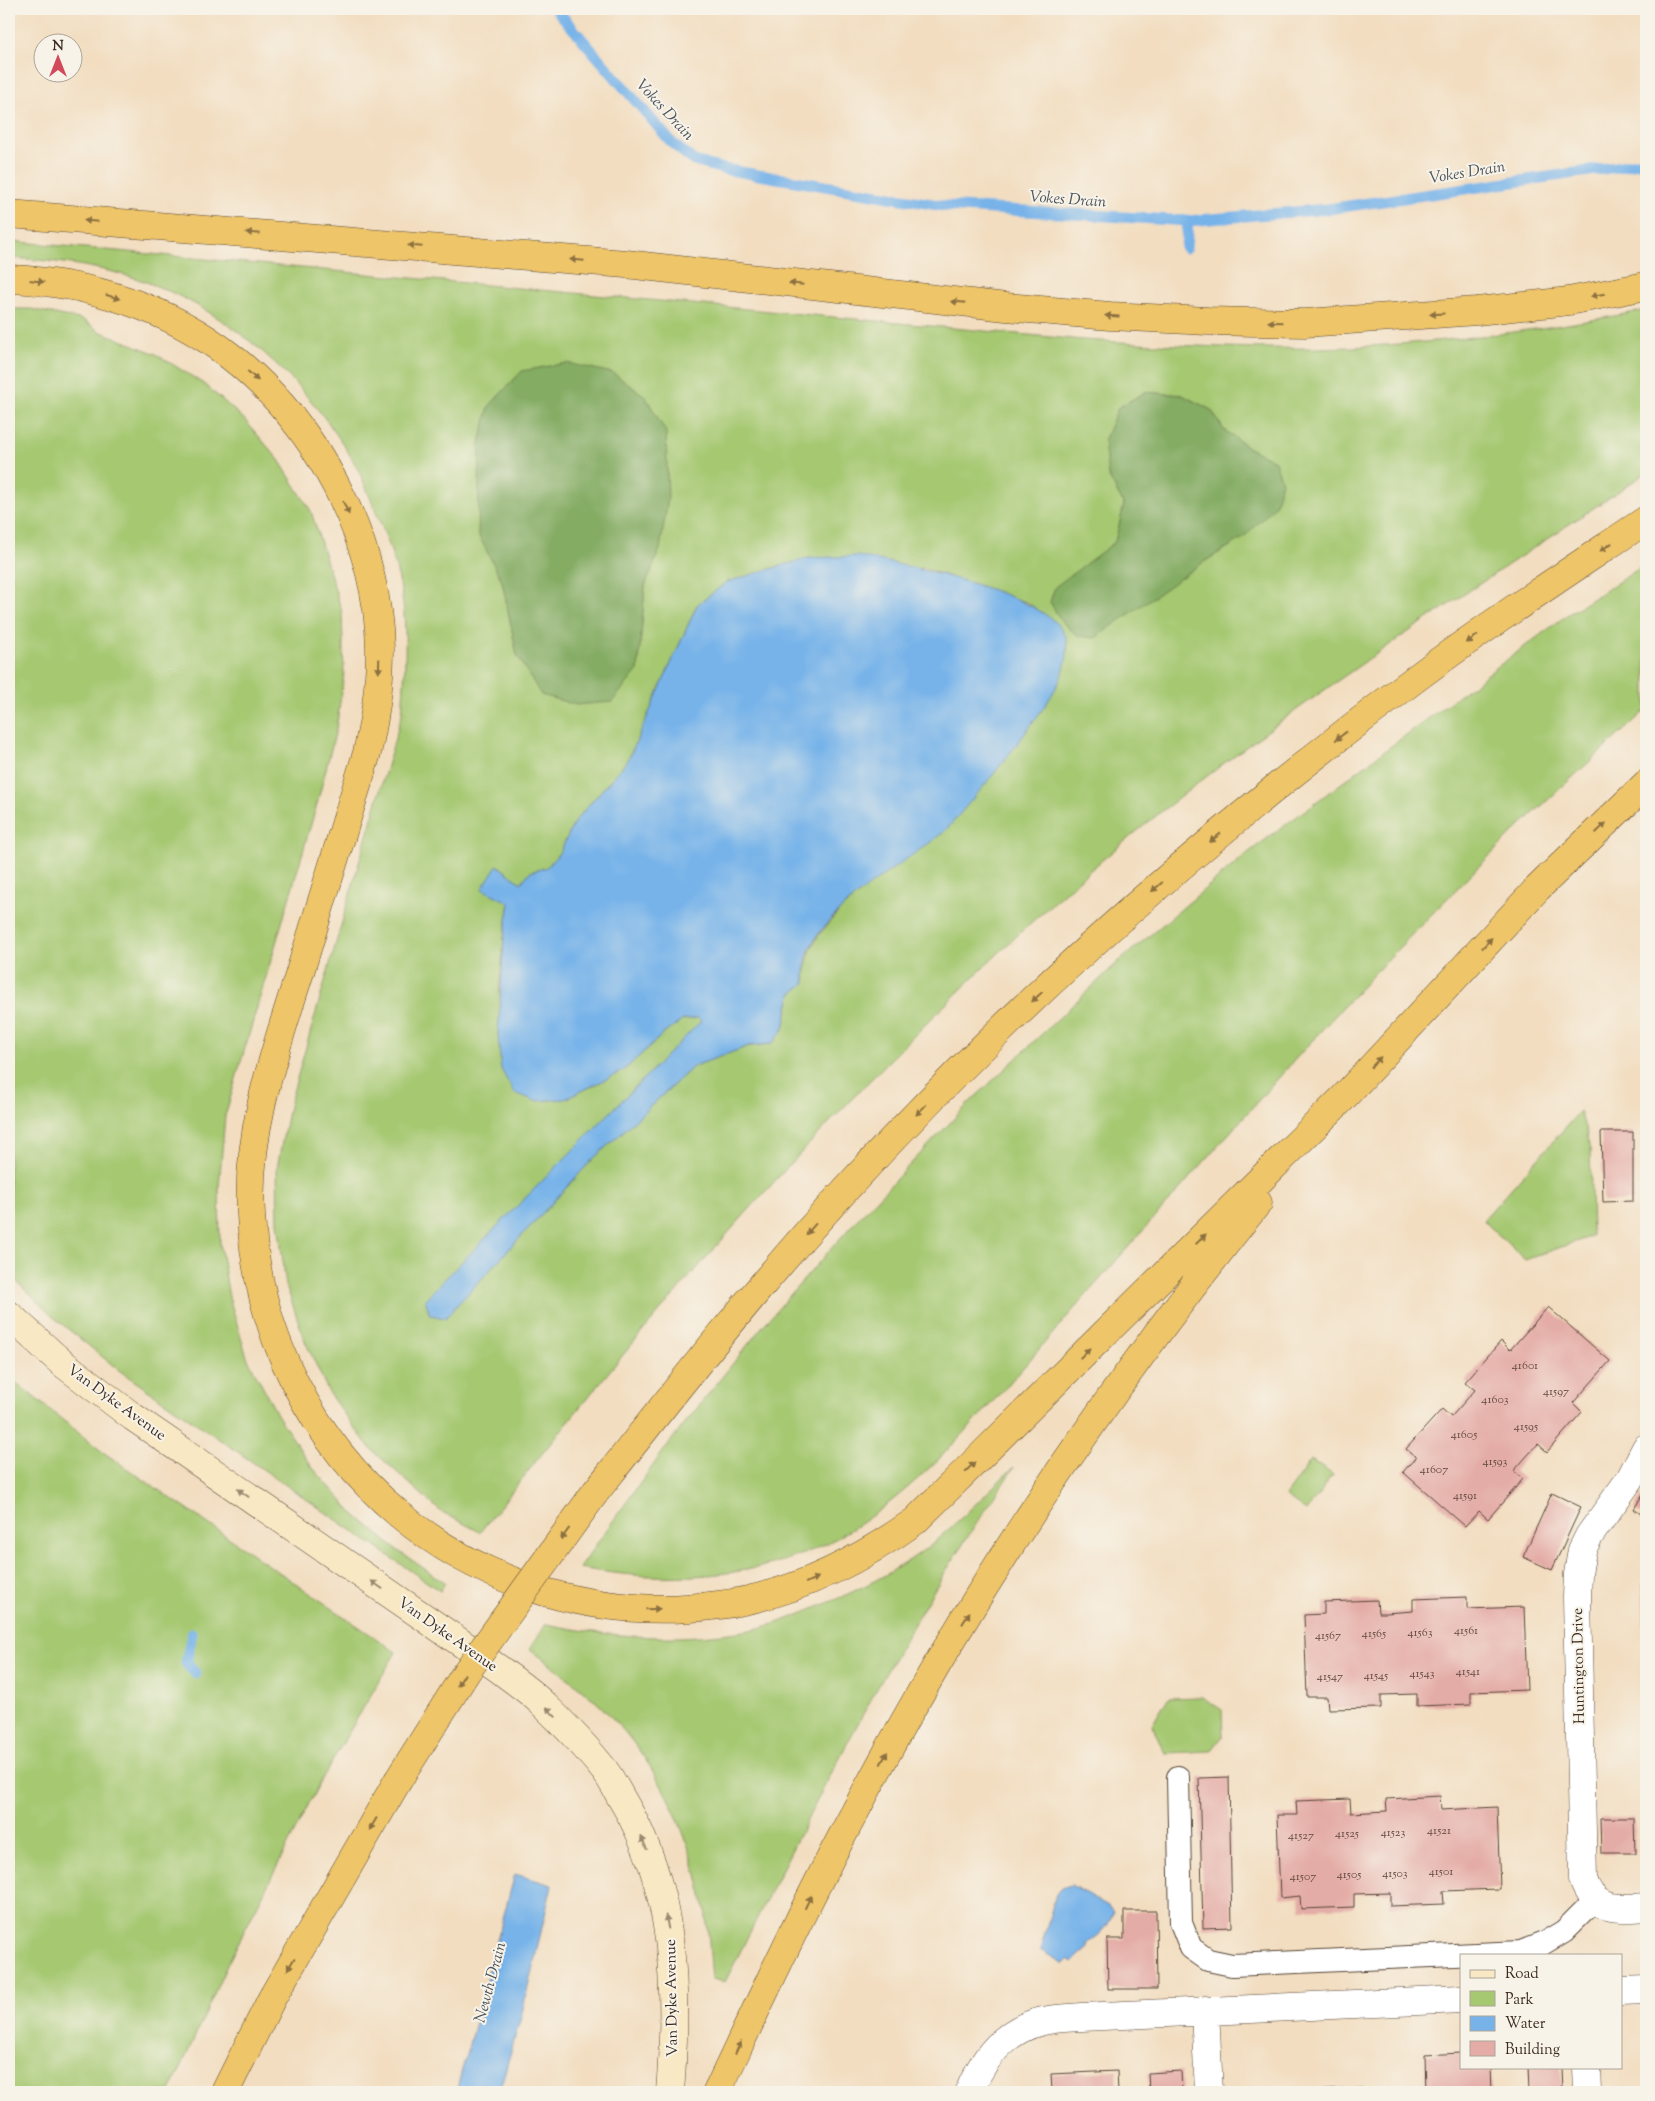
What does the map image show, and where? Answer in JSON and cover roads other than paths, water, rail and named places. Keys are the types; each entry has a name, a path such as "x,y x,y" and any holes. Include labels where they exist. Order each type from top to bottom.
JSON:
{"highway":[{"path":"9,214 626,264 1006,308 1208,321 1305,323 1468,312 1569,300 1646,286"},
{"path":"9,279 66,285 102,293 135,304 168,318 229,355 277,400 308,439 328,471 346,506 359,541 377,614 380,648 375,720 367,754 280,1034 260,1113 252,1166 250,1212 254,1255 262,1297 275,1340 292,1379 311,1413 362,1481 390,1509 420,1533 452,1553 490,1571 570,1599 604,1606 644,1609 711,1606 746,1600 804,1583 843,1566 880,1545 915,1521 1343,1098 1538,888 1646,784"},
{"path":"225,2092 272,1998 397,1782 467,1671 594,1494 760,1288 848,1186 964,1066 1092,945 1202,848 1310,760 1422,674 1646,520"},
{"path":"717,2092 809,1901 856,1810 901,1727 996,1570 1092,1424 1189,1289 1343,1098"}],"main road":[{"name":"Van Dyke Avenue","path":"9,1314 61,1362 134,1417 498,1669 542,1703 607,1773 632,1815 644,1842 662,1898 669,1934 674,1983 674,2044 670,2092"}],"street":[{"name":"Huntington Drive","path":"1595,1900 1587,1891 1583,1879 1578,1574 1582,1550 1588,1536 1630,1480 1646,1448"},
{"path":"1595,1900 1607,1906 1621,1908 1646,1907"},
{"path":"1622,1991 1646,1990"},
{"path":"969,2092 985,2060 998,2043 1018,2031 1042,2021 1205,2010 1460,1999"},
{"path":"1205,2010 1209,2092"},
{"path":"1586,2068 1587,2092"}],"lane":[{"path":"1178,1777 1181,1923 1191,1948 1208,1960 1232,1965 1460,1955"},
{"path":"1477,1954 1521,1952 1544,1942 1564,1930 1595,1900"}],"water":[{"path":"858,556 907,566 976,584 1009,596 1038,610 1058,625 1067,642 1065,666 1055,689 1005,760 947,828 863,891 826,925 813,943 806,961 805,983 791,994 784,1028 772,1044 749,1046 694,1066 593,1159 445,1318 430,1315 425,1299 701,1021 698,1018 683,1020 663,1034 623,1071 565,1099 536,1101 514,1093 501,1069 498,1035 504,938 510,903 482,889 497,865 521,883 530,872 547,867 560,852 575,821 628,760 697,605 727,582 766,570 809,558"},
{"path":"515,1874 552,1885 521,2017 499,2092 456,2092"},
{"path":"1071,1885 1108,1906 1113,1912 1106,1927 1087,1944 1088,1948 1072,1962 1068,1959 1064,1964 1040,1950 1056,1894 1061,1888"}],"waterway":[{"name":"Vokes Drain","path":"556,9 672,143 694,161 723,169 944,206 1188,221 1328,209 1646,161"},
{"name":"Newth Drain","path":"1186,248 1188,221"},
{"name":"Newth Drain","path":"192,1634 186,1663 196,1674"}]}
